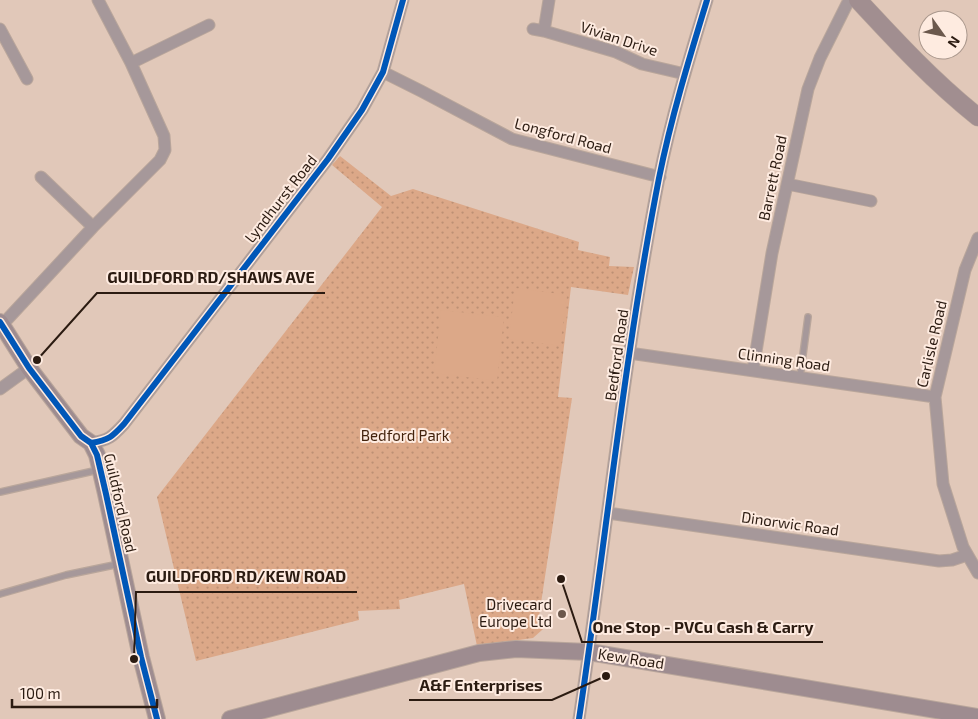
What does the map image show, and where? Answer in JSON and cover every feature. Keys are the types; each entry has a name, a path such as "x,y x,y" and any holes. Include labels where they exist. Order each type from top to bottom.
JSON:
{"main road":[{"path":"858,0 925,70 954,98 978,117"},
{"name":"Guildford Road","path":"1,323 29,368 81,436 91,443 96,455 141,657 157,719"},
{"name":"Kew Road","path":"230,719 479,653 516,649 589,652 978,717"}],"street":[{"path":"1,323 160,160 165,150 164,136 98,0"},
{"name":"Lyndhurst Road","path":"91,443 104,441 112,437 124,424 328,159 362,110 383,72 403,0"},
{"name":"Vivian Drive","path":"549,0 539,30 616,52 642,64 685,74"},
{"name":"Bedford Road","path":"578,719 589,652 592,618 629,353 660,177 685,74 707,0"},
{"name":"Barrett Road","path":"753,370 772,254 808,89 820,58 850,0"},
{"path":"130,63 208,24"},
{"path":"0,29 27,79"},
{"name":"Longford Road","path":"383,72 422,90 512,140 660,177"},
{"path":"42,177 94,227"},
{"path":"787,184 871,201"},
{"name":"Carlisle Road","path":"978,238 965,270 934,397 943,484 967,555 978,573"},
{"name":"Clinning Road","path":"629,353 934,397"},
{"path":"0,389 29,368"},
{"name":"Dinorwic Road","path":"608,513 940,561 952,560 967,555"}],"lane":[{"path":"800,377 808,317"},
{"path":"0,492 100,470"},
{"path":"0,594 66,575 121,563"}],"green space":[{"name":"Bedford Park","path":"340,156 391,196 413,189 579,242 578,250 610,257 609,266 634,267 628,295 571,287 558,397 572,398 538,623 551,622 533,638 477,646 464,584 399,600 400,609 358,611 359,620 196,661 157,497 382,207 332,165"},
{"path":"515,288 567,295 560,346 509,339"},
{"path":"441,310 504,317 497,381 434,373"}],"cycle path":[{"path":"91,443 110,437 124,424 328,159 362,110 383,72 403,0"},
{"path":"579,719 625,380 647,245 669,133 707,0"},
{"path":"0,322 29,368 81,436 91,443 97,455 141,657 157,719"}],"place":[{"name":"GUILDFORD RD/SHAWS AVE","path":"37,360"},
{"name":"One Stop - PVCu Cash & Carry","path":"561,579"},
{"name":"Drivecard Europe Ltd","path":"562,614"},
{"name":"GUILDFORD RD/KEW ROAD","path":"134,659"},
{"name":"A&F Enterprises","path":"606,676"}]}
